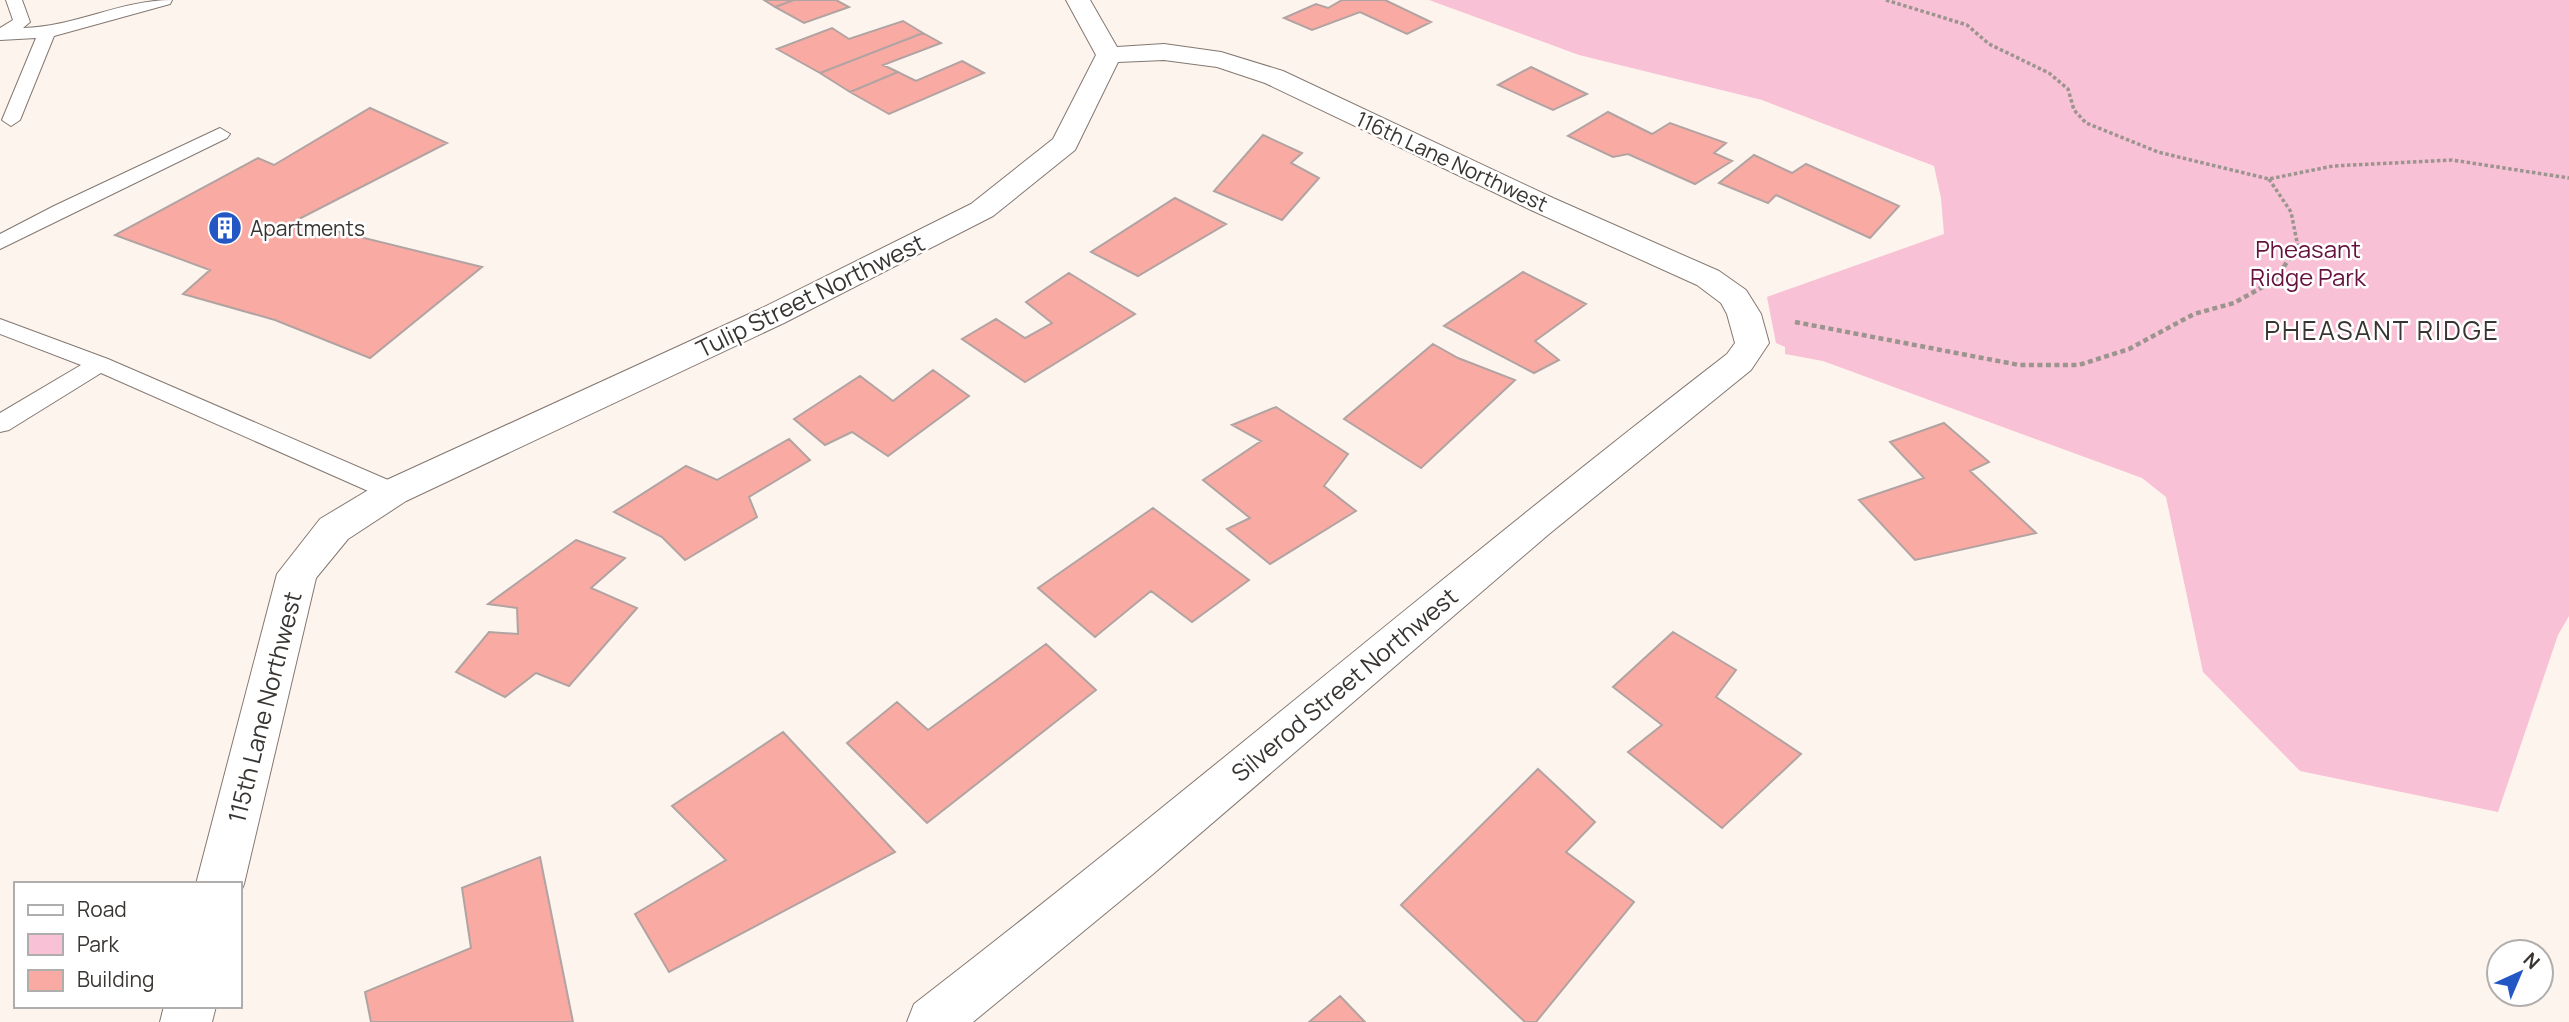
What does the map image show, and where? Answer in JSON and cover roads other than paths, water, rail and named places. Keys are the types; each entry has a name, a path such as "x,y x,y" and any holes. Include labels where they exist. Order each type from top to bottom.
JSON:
{"street":[{"path":"1078,0 1109,55"},
{"name":"116th Lane Northwest","path":"1109,55 1164,52 1209,58 1274,77 1542,204 1708,278 1734,297 1748,329"},
{"name":"Tulip Street Northwest","path":"393,492 772,316 982,210 1065,144 1109,55"},
{"name":"Silverod Street Northwest","path":"933,1022 1054,927 1567,498 1739,362 1748,329"},
{"name":"115th Lane Northwest","path":"220,882 296,574 334,529 393,492"}],"lane":[{"path":"2,34 22,22 14,0"},
{"path":"2,34 47,33 164,0"},
{"path":"11,120 47,33"},
{"path":"0,243 61,210 220,134"},
{"path":"0,326 100,364 393,492"},
{"path":"0,424 100,364"}],"place":[{"name":"Apartments","path":"225,228"}],"district":[{"name":"PHEASANT RIDGE","path":"2382,330"}],"park label":[{"name":"Pheasant Ridge Park","path":"2308,262"}]}
